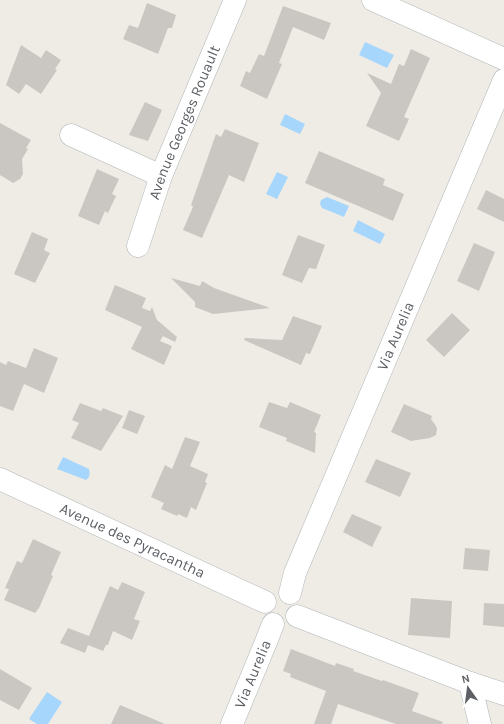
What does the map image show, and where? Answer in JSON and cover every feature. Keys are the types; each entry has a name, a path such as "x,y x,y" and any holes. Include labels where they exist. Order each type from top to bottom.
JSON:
{"street":[{"name":"Avenue Georges Rouault","path":"138,246 161,176 235,0"},
{"path":"373,0 504,59"},
{"name":"Via Aurelia","path":"290,593 295,573 504,80"},
{"path":"71,135 161,176"},
{"name":"Avenue des Pyracantha","path":"0,479 265,602"},
{"path":"280,590 290,593 298,603 296,616 286,624 273,624 265,614 265,602 271,594 280,590"},
{"path":"296,616 470,683 504,694"},
{"name":"Via Aurelia","path":"232,724 273,624"},
{"path":"470,683 480,724"}],"water":[{"path":"365,42 394,55 387,68 359,55"},
{"path":"285,114 305,124 300,134 280,125"},
{"path":"277,172 288,177 277,199 266,194"},
{"path":"327,197 349,206 344,217 322,208 320,204 321,200"},
{"path":"358,220 385,234 380,244 353,231"},
{"path":"63,457 89,469 90,472 87,479 86,480 57,469"},
{"path":"47,692 62,702 48,724 37,724 29,719"}],"building":[{"path":"147,3 176,15 172,28 168,28 158,54 123,39 129,25 138,28"},
{"path":"283,6 331,23 324,40 293,27 279,63 282,64 267,99 240,86 246,71 250,73 259,54 264,56"},
{"path":"21,45 41,58 46,50 61,60 55,69 57,70 41,94 26,84 19,94 6,85"},
{"path":"411,49 430,58 404,117 409,119 399,141 366,126 381,93 367,73 391,84 399,64 404,66"},
{"path":"145,102 162,110 148,141 129,135"},
{"path":"0,123 31,140 22,159 23,174 20,179 13,183 0,175"},
{"path":"225,129 259,143 244,182 229,175 202,238 183,230 193,207 191,205 216,134 221,137"},
{"path":"319,151 385,179 383,185 404,194 393,221 305,183"},
{"path":"97,169 119,179 112,194 116,196 108,213 105,211 99,225 78,216"},
{"path":"486,190 504,199 504,222 477,209"},
{"path":"32,232 48,239 44,250 50,253 35,283 14,274"},
{"path":"298,235 325,245 316,269 309,268 302,283 282,275"},
{"path":"474,243 495,252 479,291 457,281"},
{"path":"171,278 200,286 202,281 214,288 270,308 213,314 195,307 195,302"},
{"path":"115,285 146,298 142,308 150,311 152,307 157,320 177,337 175,342 163,336 160,341 172,346 164,365 131,349 142,327 105,310"},
{"path":"452,313 470,330 444,357 426,340"},
{"path":"293,316 322,326 310,354 306,353 301,365 244,340 245,338 282,340"},
{"path":"34,348 58,358 44,393 24,384 13,411 0,406 0,362 6,365 8,361 26,368"},
{"path":"269,402 287,408 290,402 321,415 314,432 316,433 315,453 286,441 287,438 259,427"},
{"path":"80,403 101,411 103,408 123,416 101,451 71,438 79,423 72,420"},
{"path":"404,404 432,416 431,419 437,429 436,435 430,438 411,441 391,432"},
{"path":"129,410 145,416 137,434 122,428"},
{"path":"185,437 200,442 190,466 208,474 205,482 207,483 196,510 191,507 187,518 178,514 177,516 161,509 164,503 151,497 165,465 172,469"},
{"path":"376,459 411,473 400,497 365,482"},
{"path":"352,514 382,527 372,547 343,532"},
{"path":"33,539 61,552 51,575 53,576 39,608 35,613 4,600 9,589 5,588 17,561 22,563"},
{"path":"465,548 490,550 488,571 463,569"},
{"path":"122,582 145,592 134,619 140,621 132,640 113,631 108,645 106,645 103,651 88,645 85,653 60,643 68,628 89,636 110,586 118,590"},
{"path":"411,598 452,601 450,638 408,635"},
{"path":"484,603 504,604 504,627 483,625"},
{"path":"291,649 335,666 336,663 354,669 353,671 419,693 412,711 443,722 442,724 396,724 338,704 331,724 314,724 326,691 290,677 291,674 283,671"},
{"path":"0,669 32,688 19,710 0,700"},
{"path":"120,705 165,724 111,724"}]}
